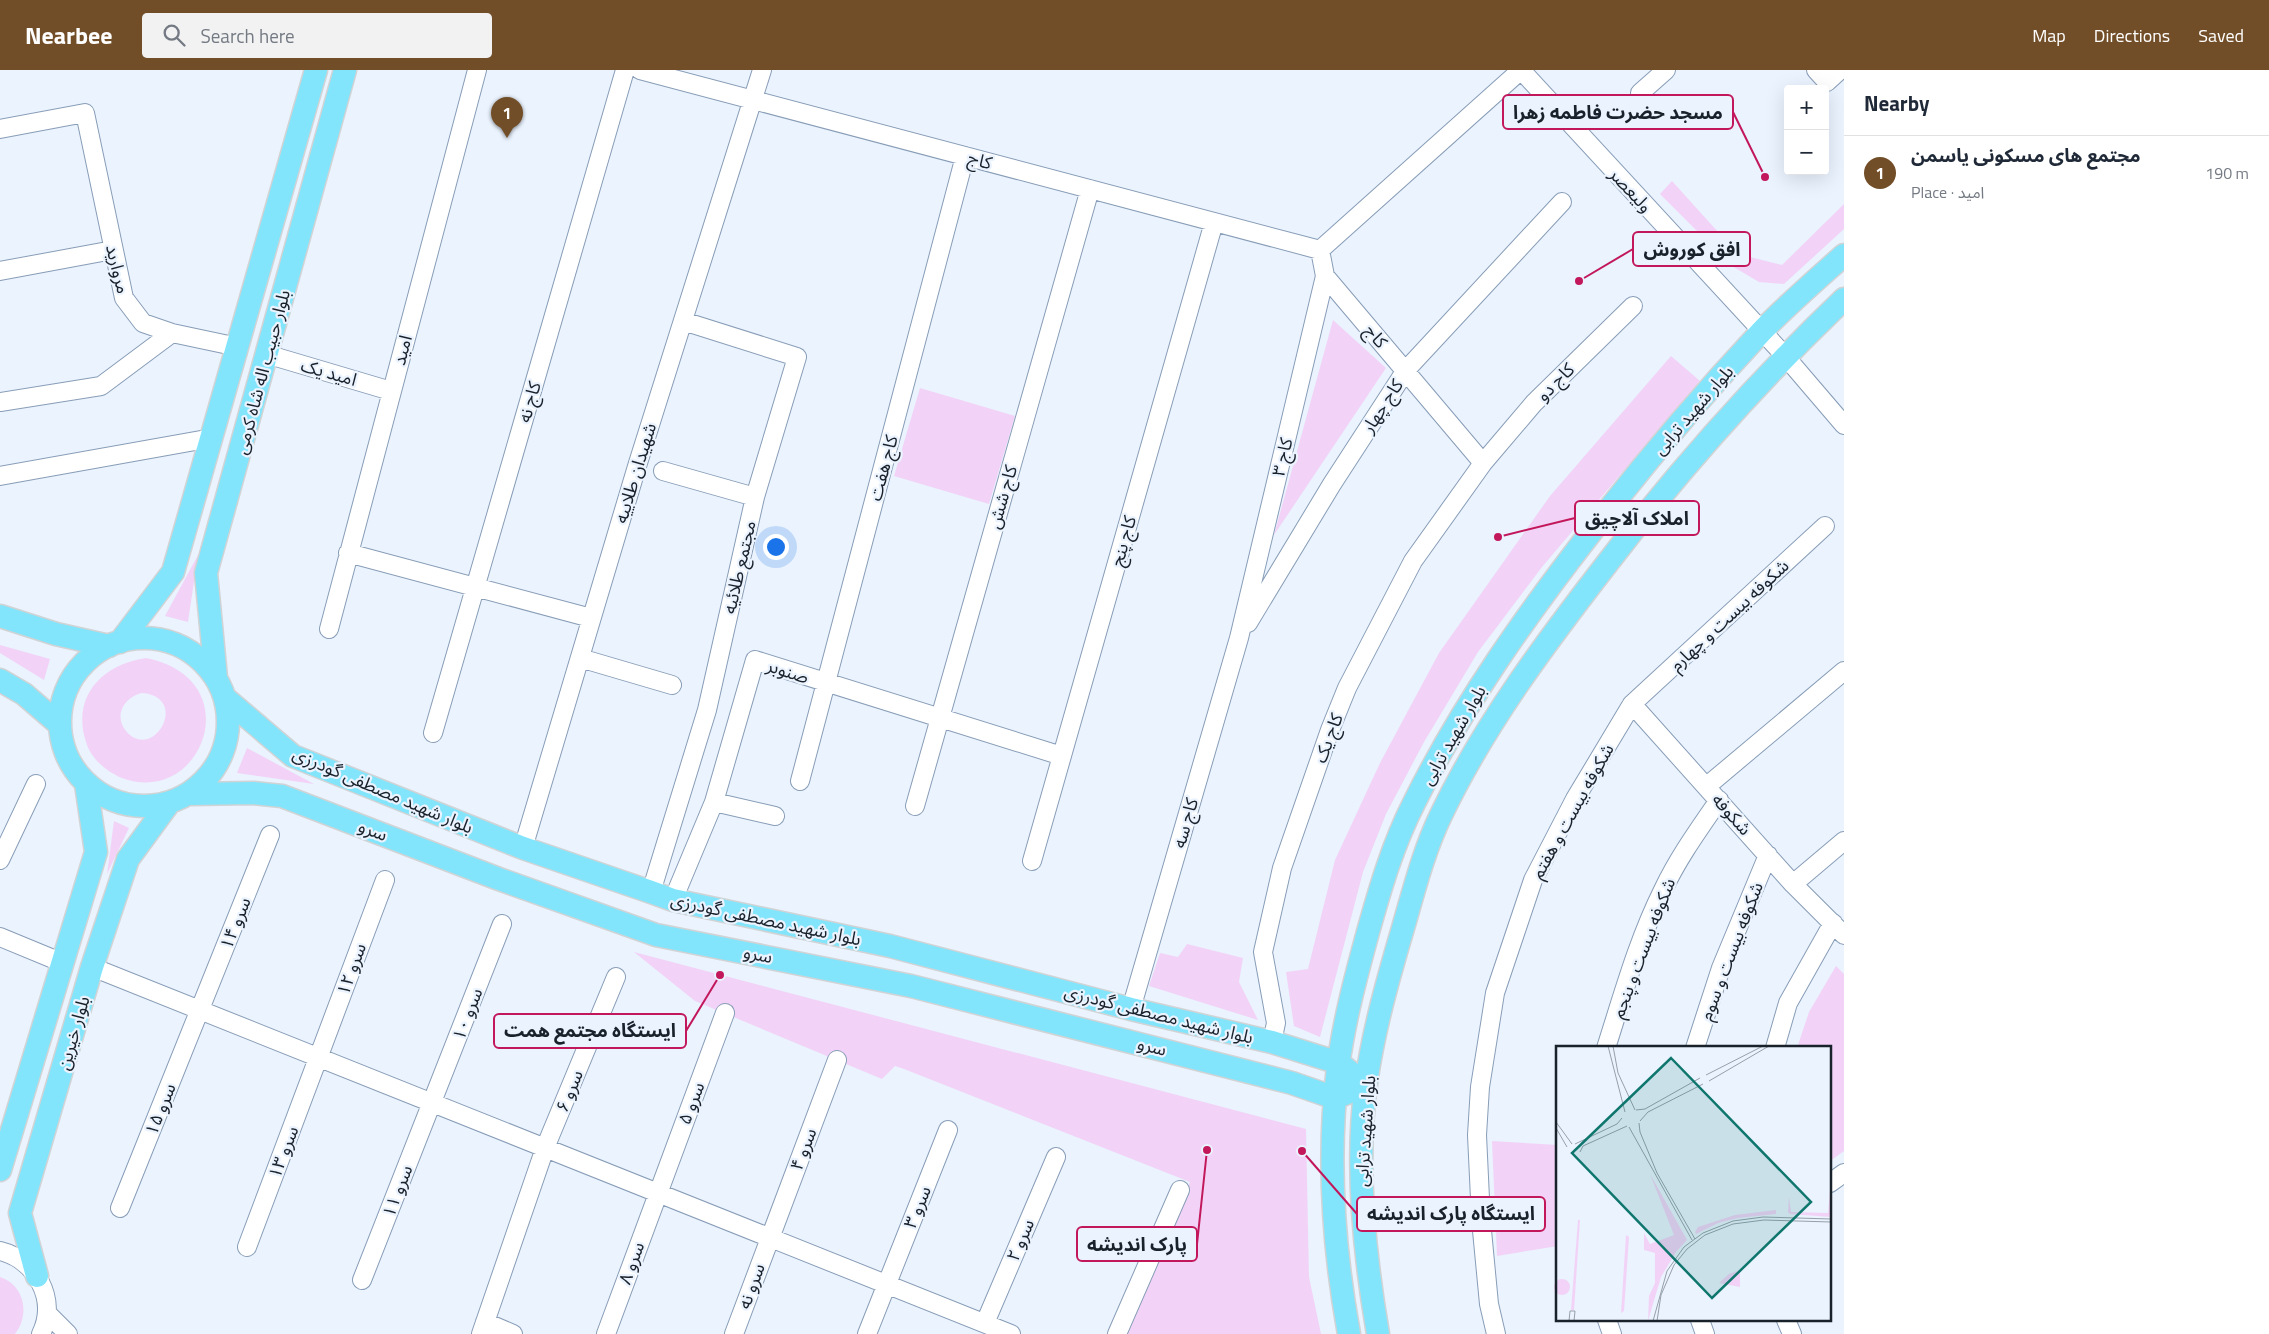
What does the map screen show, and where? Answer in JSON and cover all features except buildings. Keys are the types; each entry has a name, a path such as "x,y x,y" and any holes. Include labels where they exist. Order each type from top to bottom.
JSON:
{"main road":[{"name":"بلوار حبیب اله شاه کرمی","path":"115,644 173,572 316,70"},
{"name":"بلوار حبیب اله شاه کرمی","path":"220,688 206,573 345,70"},
{"name":"بلوار شهید ترابی","path":"1349,1334 1341,1290 1332,1192 1335,1098 1339,1063 1356,975 1383,878 1413,805 1468,704 1540,596 1634,476 1762,331 1844,255"},
{"name":"بلوار شهید ترابی","path":"1378,1334 1370,1286 1360,1190 1366,1085 1386,983 1414,888 1441,816 1493,721 1566,616 1659,496 1785,356 1844,299"},
{"path":"0,616 56,634 115,644"},
{"path":"142,638 163,640 177,645 202,661 220,688 228,719 226,741 219,762 206,780 189,794 169,803 147,807 125,805 104,797 86,784 64,747 60,726 62,706 68,687 78,670 92,656 115,644 142,638"},
{"path":"0,680 24,694 60,726"},
{"name":"بلوار شهید مصطفی گودرزی","path":"220,688 292,756 523,848 674,900 890,946 1131,1009 1272,1042 1339,1063"},
{"name":"بلوار خیرین","path":"0,1170 96,852 86,784"},
{"name":"سرو","path":"189,794 253,793 282,796 499,879 656,934 975,1001 1292,1083 1335,1098"},
{"name":"بلوار خیرین","path":"37,1276 20,1213 92,967 128,859 169,803"},
{"path":"1335,1098 1366,1085 1339,1063"}],"street":[{"name":"امید","path":"329,630 348,552 477,70"},
{"name":"کاج نه","path":"433,733 625,70"},
{"name":"کاج","path":"640,70 1320,250 1325,276 1483,463"},
{"name":"شهیدان طلاییه","path":"523,848 683,321 762,70"},
{"path":"1320,250 1521,70"},
{"name":"ولیعصر","path":"1521,70 1785,356 1844,426"},
{"path":"1640,93 1666,70"},
{"path":"1816,70 1827,82 1840,70"},
{"name":"مروارید","path":"0,129 85,113 124,298 142,323 172,333 238,347"},
{"name":"کاج هفت","path":"800,781 965,156"},
{"name":"کاج شش","path":"916,806 939,717 1090,189"},
{"name":"کاج چهار","path":"1238,638 1332,484 1406,370 1562,202"},
{"name":"کاج پنج","path":"1032,861 1214,222"},
{"path":"0,271 113,250"},
{"name":"کاج ۳","path":"1238,638 1325,276"},
{"name":"کاج دو","path":"1483,463 1534,402 1633,306"},
{"name":"مجتمع طلائیه","path":"651,892 707,710 755,497 797,357 683,321"},
{"path":"0,402 101,386 172,333"},
{"name":"امید یک","path":"266,354 391,391"},
{"path":"0,476 212,438"},
{"name":"کاج یک","path":"1272,1042 1276,1023 1263,952 1282,868 1330,730 1348,688 1413,561 1483,463"},
{"path":"663,471 755,497"},
{"name":"شکوفه بیست و چهارم","path":"1632,704 1825,526"},
{"path":"348,552 475,588 592,618"},
{"name":"کاج سه","path":"1131,1009 1238,638"},
{"path":"580,658 672,685"},
{"name":"صنوبر","path":"674,900 714,802 755,660 826,684 1062,756"},
{"path":"1707,786 1844,671"},
{"name":"شکوفه","path":"1632,704 1793,884 1838,929 1788,1003 1776,1046"},
{"name":"شکوفه بیست و هفتم","path":"1496,1334 1489,1304 1484,1262 1477,1136 1487,1038 1495,993 1522,910 1546,854 1575,799 1632,704"},
{"path":"0,860 36,784"},
{"name":"شکوفه بیست و پنجم","path":"1607,1046 1642,940 1663,890 1687,848 1719,800"},
{"path":"714,802 775,816"},
{"name":"سرو ۱۴","path":"199,1010 270,835"},
{"path":"1793,884 1844,841"},
{"name":"شکوفه بیست و سوم","path":"1696,1046 1722,968 1768,855"},
{"name":"سرو ۱۲","path":"318,1058 385,880"},
{"name":"سرو ۱۰","path":"432,1103 502,924"},
{"path":"0,937 63,963"},
{"path":"92,967 1011,1334"},
{"name":"سرو ۶","path":"483,1328 545,1148 616,977"},
{"name":"سرو ۱۵","path":"120,1208 199,1010"},
{"name":"سرو ۵","path":"657,1193 726,1014"},
{"name":"سرو ۱۳","path":"247,1247 318,1058"},
{"name":"سرو ۴","path":"769,1238 837,1060"},
{"name":"سرو ۱۱","path":"362,1280 432,1103"},
{"name":"سرو ۳","path":"866,1334 948,1130"},
{"name":"سرو ۲","path":"985,1324 1056,1157"},
{"path":"1832,1182 1844,1173"},
{"path":"1116,1334 1180,1190"},
{"name":"سرو ۸","path":"606,1334 657,1193"},
{"name":"سرو نه","path":"734,1334 769,1238"},
{"path":"0,1251 10,1253 25,1262 37,1276 46,1298 47,1313 41,1334"},
{"path":"47,1313 68,1334"},
{"path":"1701,1322 1705,1334"},
{"path":"1787,1322 1792,1334"},
{"path":"483,1328 513,1334"}],"shaded area":[{"path":"1672,181 1738,254 1782,265 1844,204 1844,229 1784,284 1759,282 1732,266 1660,194"},
{"path":"1333,320 1386,368 1274,535"},
{"path":"1671,356 1700,381 1542,567 1478,652 1424,742 1386,814 1363,872 1320,1037 1294,1026 1286,972 1308,969 1335,860 1380,763 1439,653 1550,496"},
{"path":"920,388 1015,416 989,504 894,476"},
{"path":"198,555 188,622 165,616"},
{"path":"0,645 50,659 44,680 0,653"},
{"path":"146,658 178,670 198,690 206,713 203,737 192,759 174,775 150,782 122,778 105,768 88,748 83,725 83,710 87,697 94,685 116,667 130,661","holes":["142,693 156,697 164,705 166,715 162,726 156,734 147,739 136,739 122,725 121,713 123,708 130,698 136,695"]},
{"path":"247,748 314,784 237,773"},
{"path":"114,821 129,828 107,874"},
{"path":"1187,944 1243,958 1239,982 1258,1020 1149,986 1160,953 1178,957"},
{"path":"634,952 1306,1129 1309,1277 1321,1334 1125,1334 1190,1182 904,1069 895,1066 882,1079 695,1001"},
{"path":"1836,966 1844,974 1844,1151 1832,1160 1832,1046 1798,1046 1809,1012"},
{"path":"1492,1141 1556,1145 1556,1246 1497,1256"},
{"path":"0,1277 15,1287 22,1301 22,1318 15,1334 0,1334"}],"place":[{"name":"مجتمع های مسکونی یاسمن","path":"507,138"},
{"name":"مسجد حضرت فاطمه زهرا","path":"1765,177"},
{"name":"افق کوروش","path":"1579,281"},
{"name":"املاک آلاچیق","path":"1498,537"},
{"name":"ایستگاه مجتمع همت","path":"720,975"},
{"name":"پارک اندیشه","path":"1207,1150"},
{"name":"ایستگاه پارک اندیشه","path":"1302,1151"}]}
